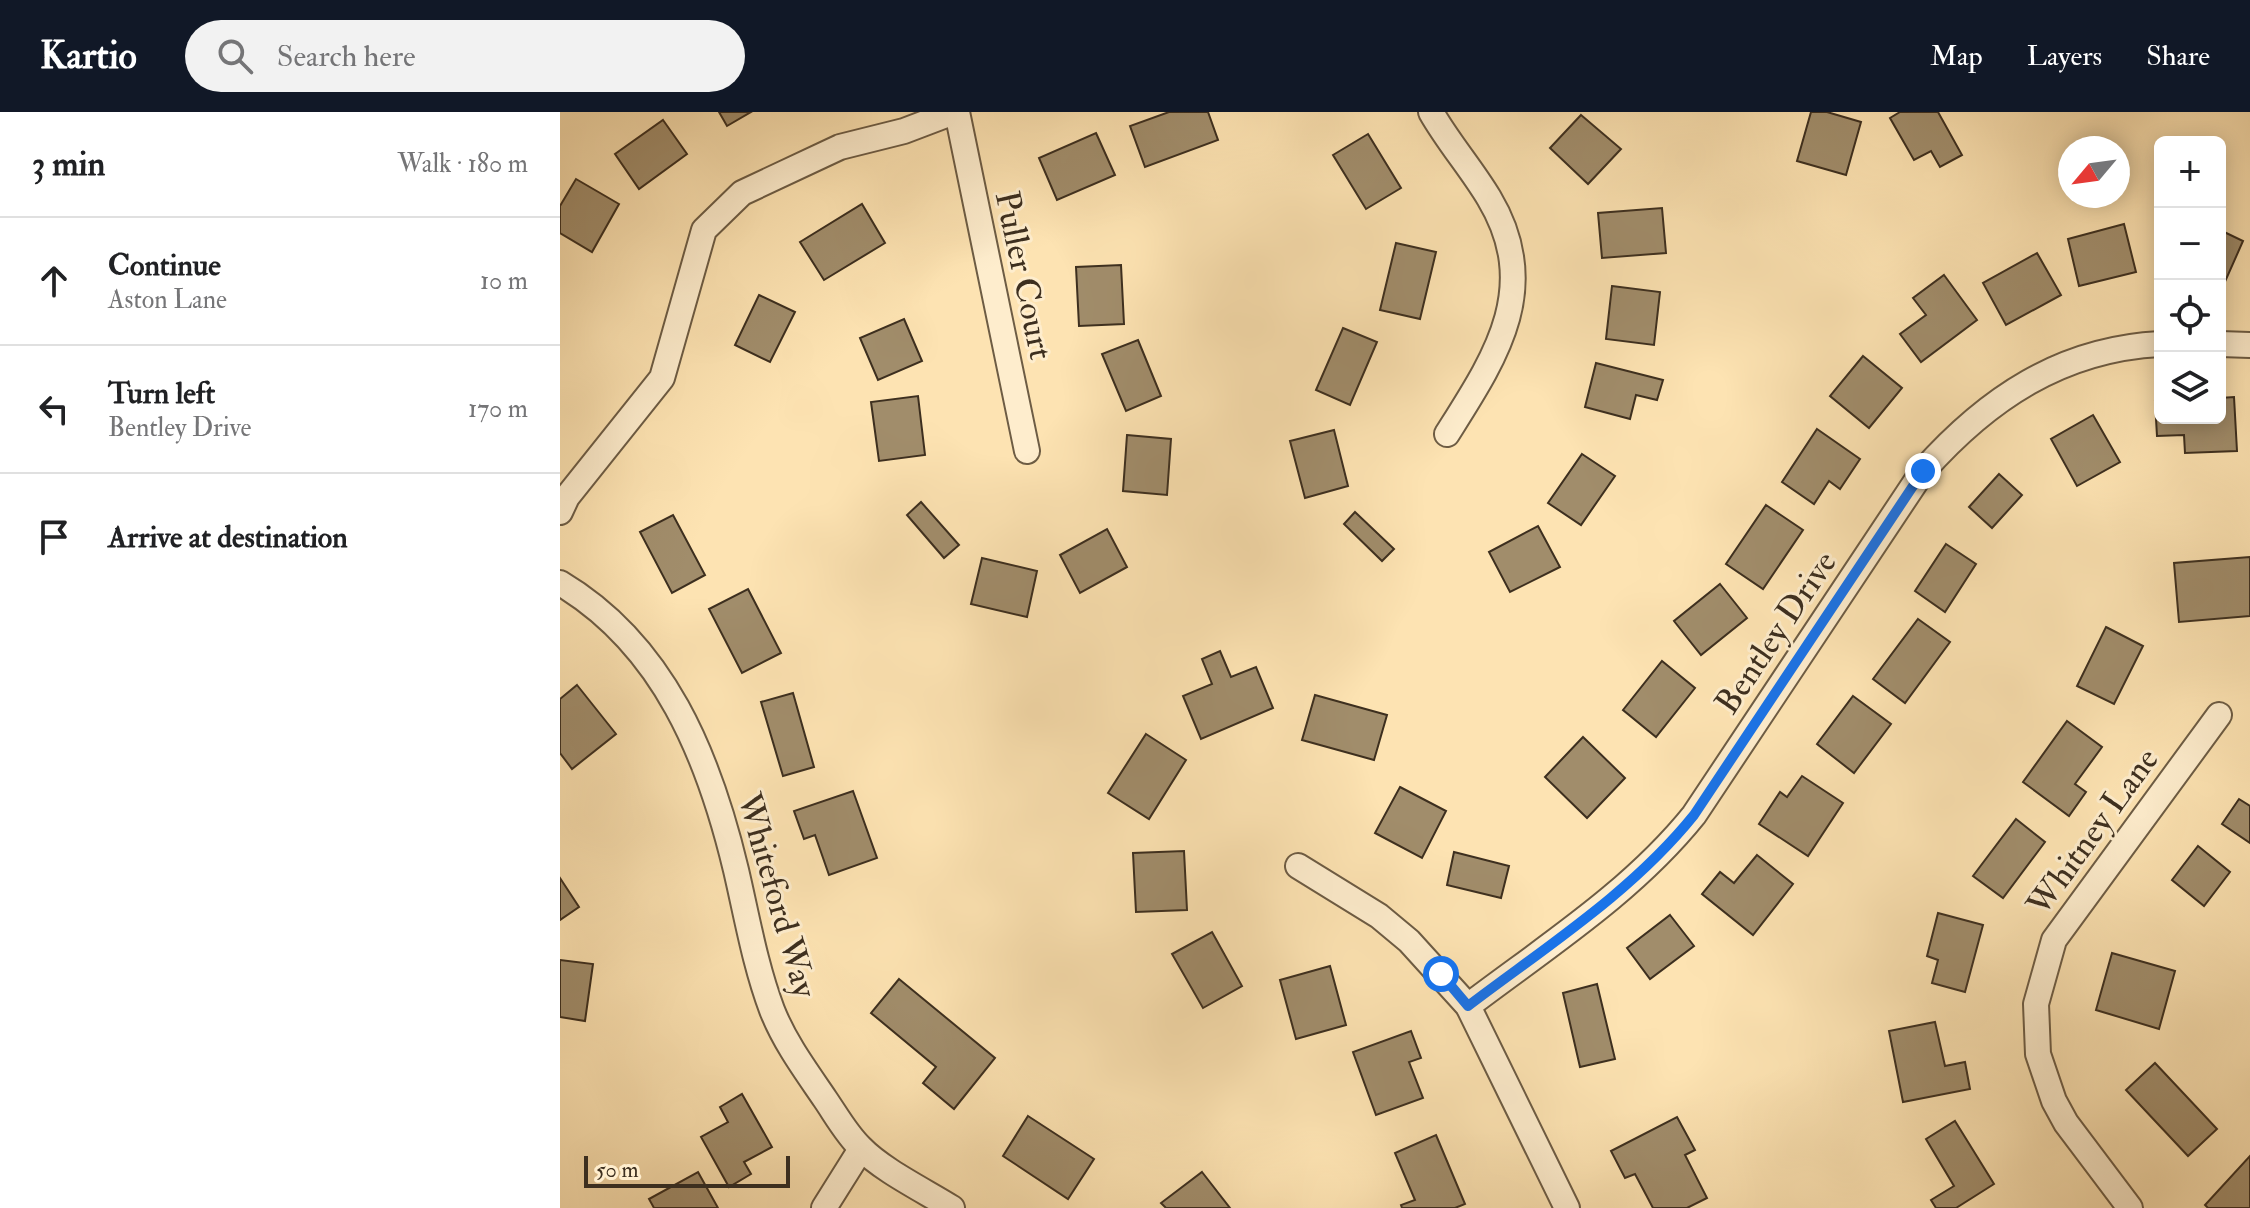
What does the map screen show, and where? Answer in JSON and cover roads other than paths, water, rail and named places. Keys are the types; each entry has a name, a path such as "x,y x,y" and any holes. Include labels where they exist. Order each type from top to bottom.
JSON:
{"street":[{"name":"Puller Court","path":"956,112 1027,451"},
{"path":"560,512 567,497 662,378 704,230 742,193 763,180 840,147 904,131 956,112"},
{"path":"1431,112 1490,199 1510,253 1511,295 1501,344 1447,434"},
{"name":"Bentley Drive","path":"1468,1006 1620,891 1663,854 1694,815 1923,471 1959,431 2006,393 2066,363 2154,344"},
{"path":"2226,344 2250,345"},
{"name":"Whiteford Way","path":"560,583 618,627 651,666 683,714 717,800 737,872 745,923 773,1011 791,1049 861,1149 952,1208"},
{"name":"Whitney Lane","path":"2130,1208 2066,1123 2054,1101 2038,1054 2036,1004 2054,940 2219,715"},
{"path":"1298,866 1379,916 1409,941 1468,1006 1567,1208"},
{"path":"824,1208 861,1149"}]}
